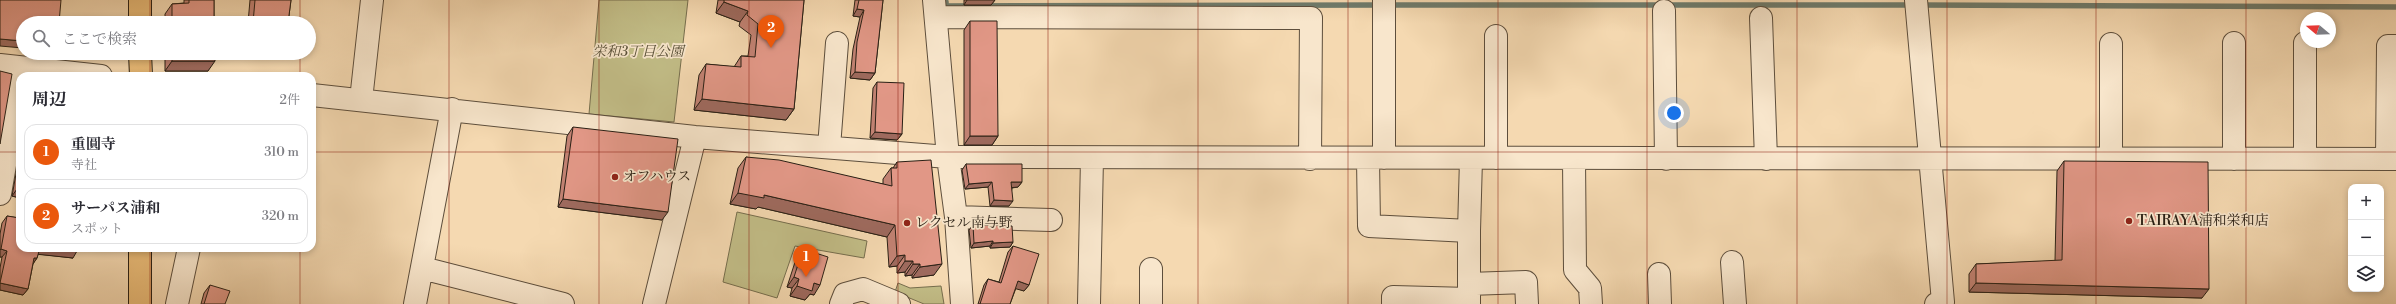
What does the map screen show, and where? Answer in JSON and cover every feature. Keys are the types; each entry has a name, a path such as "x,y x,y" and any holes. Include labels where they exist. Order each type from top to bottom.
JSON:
{"highway":[{"path":"140,0 140,16"},
{"path":"140,60 140,72"},
{"path":"140,252 140,304"}],"street":[{"path":"361,100 372,0"},
{"path":"1384,0 1376,159 1369,226 1470,231"},
{"path":"1916,0 1930,159 1940,303"},
{"path":"962,304 956,218 948,157 935,8 1310,18 1310,159"},
{"path":"1664,11 1666,159"},
{"path":"1761,18 1766,159"},
{"path":"1496,36 1496,158"},
{"path":"829,147 837,43"},
{"path":"2234,43 2234,159"},
{"path":"2111,44 2111,159"},
{"path":"316,95 452,109 695,137 948,157 1310,159 2392,159 2388,46 2396,46"},
{"path":"2305,48 2305,160"},
{"path":"0,65 16,72"},
{"path":"0,194 16,103"},
{"path":"415,304 452,109"},
{"path":"654,304 695,137"},
{"path":"1090,304 1092,158"},
{"path":"1469,296 1471,159"},
{"path":"1574,159 1575,270 1590,288 1591,304"},
{"path":"956,218 1051,220"},
{"path":"177,304 188,252"},
{"path":"1732,262 1735,304"},
{"path":"422,268 563,304"},
{"path":"1151,269 1151,304"},
{"path":"1659,274 1660,304"},
{"path":"1393,304 1393,297 1469,296 1526,282 1527,304"},
{"path":"841,304 845,294 863,289 899,304"}],"green space":[{"name":"栄和3丁目公園","path":"599,0 688,0 674,122 589,114"},
{"path":"737,212 867,241 864,258 795,246 777,298 723,282"},
{"path":"898,283 910,288 941,286 944,304 924,304 895,292"}],"building":[{"path":"0,0 61,0 60,16 16,16 16,40 0,39"},
{"path":"189,0 214,0 214,16 172,16 172,4 189,3"},
{"path":"255,0 291,0 289,16 254,16"},
{"path":"724,0 804,0 794,109 702,99 706,64 741,67 741,56 755,57 758,24 747,15 748,11 724,2"},
{"path":"859,0 883,0 875,73 855,72 857,42 864,10 857,9"},
{"path":"970,21 997,21 998,136 970,136"},
{"path":"172,60 215,60 215,61"},
{"path":"0,71 12,74 0,144"},
{"path":"877,82 904,83 902,134 875,132"},
{"path":"573,127 678,139 668,212 563,199"},
{"path":"746,157 779,160 892,186 891,168 897,168 897,162 931,160 942,264 920,267 920,264 913,264 913,261 905,261 905,255 897,256 895,225 764,195 764,198 738,193"},
{"name":"TAIRAYA浦和栄和店","path":"2064,161 2208,162 2209,289 1976,283 1976,264 2062,260"},
{"path":"966,164 1022,164 1022,182 1011,182 1013,201 994,200 992,182 969,184"},
{"path":"7,216 16,217 16,252 39,252 37,258 34,258 28,289 0,283 7,251 1,249"},
{"path":"973,225 1012,226 1013,242 993,243 993,241 974,243"},
{"path":"1013,246 1039,254 1029,285 1018,281 1010,304 980,304 988,279 1001,283"},
{"path":"803,249 828,257 820,285 814,283 812,291 797,286 799,279 794,277"},
{"path":"210,285 230,291 225,304 204,304"}],"waterway":[{"path":"946,2 946,6 1380,5"},
{"path":"1388,5 1912,5"},
{"path":"1920,5 2396,7"}],"place":[{"name":"サーパス浦和","path":"771,48"},
{"name":"オフハウス","path":"615,177"},
{"name":"TAIRAYA浦和栄和店","path":"2129,221"},
{"name":"レクセル南与野","path":"907,223"},
{"name":"重圓寺","path":"806,277"}]}
